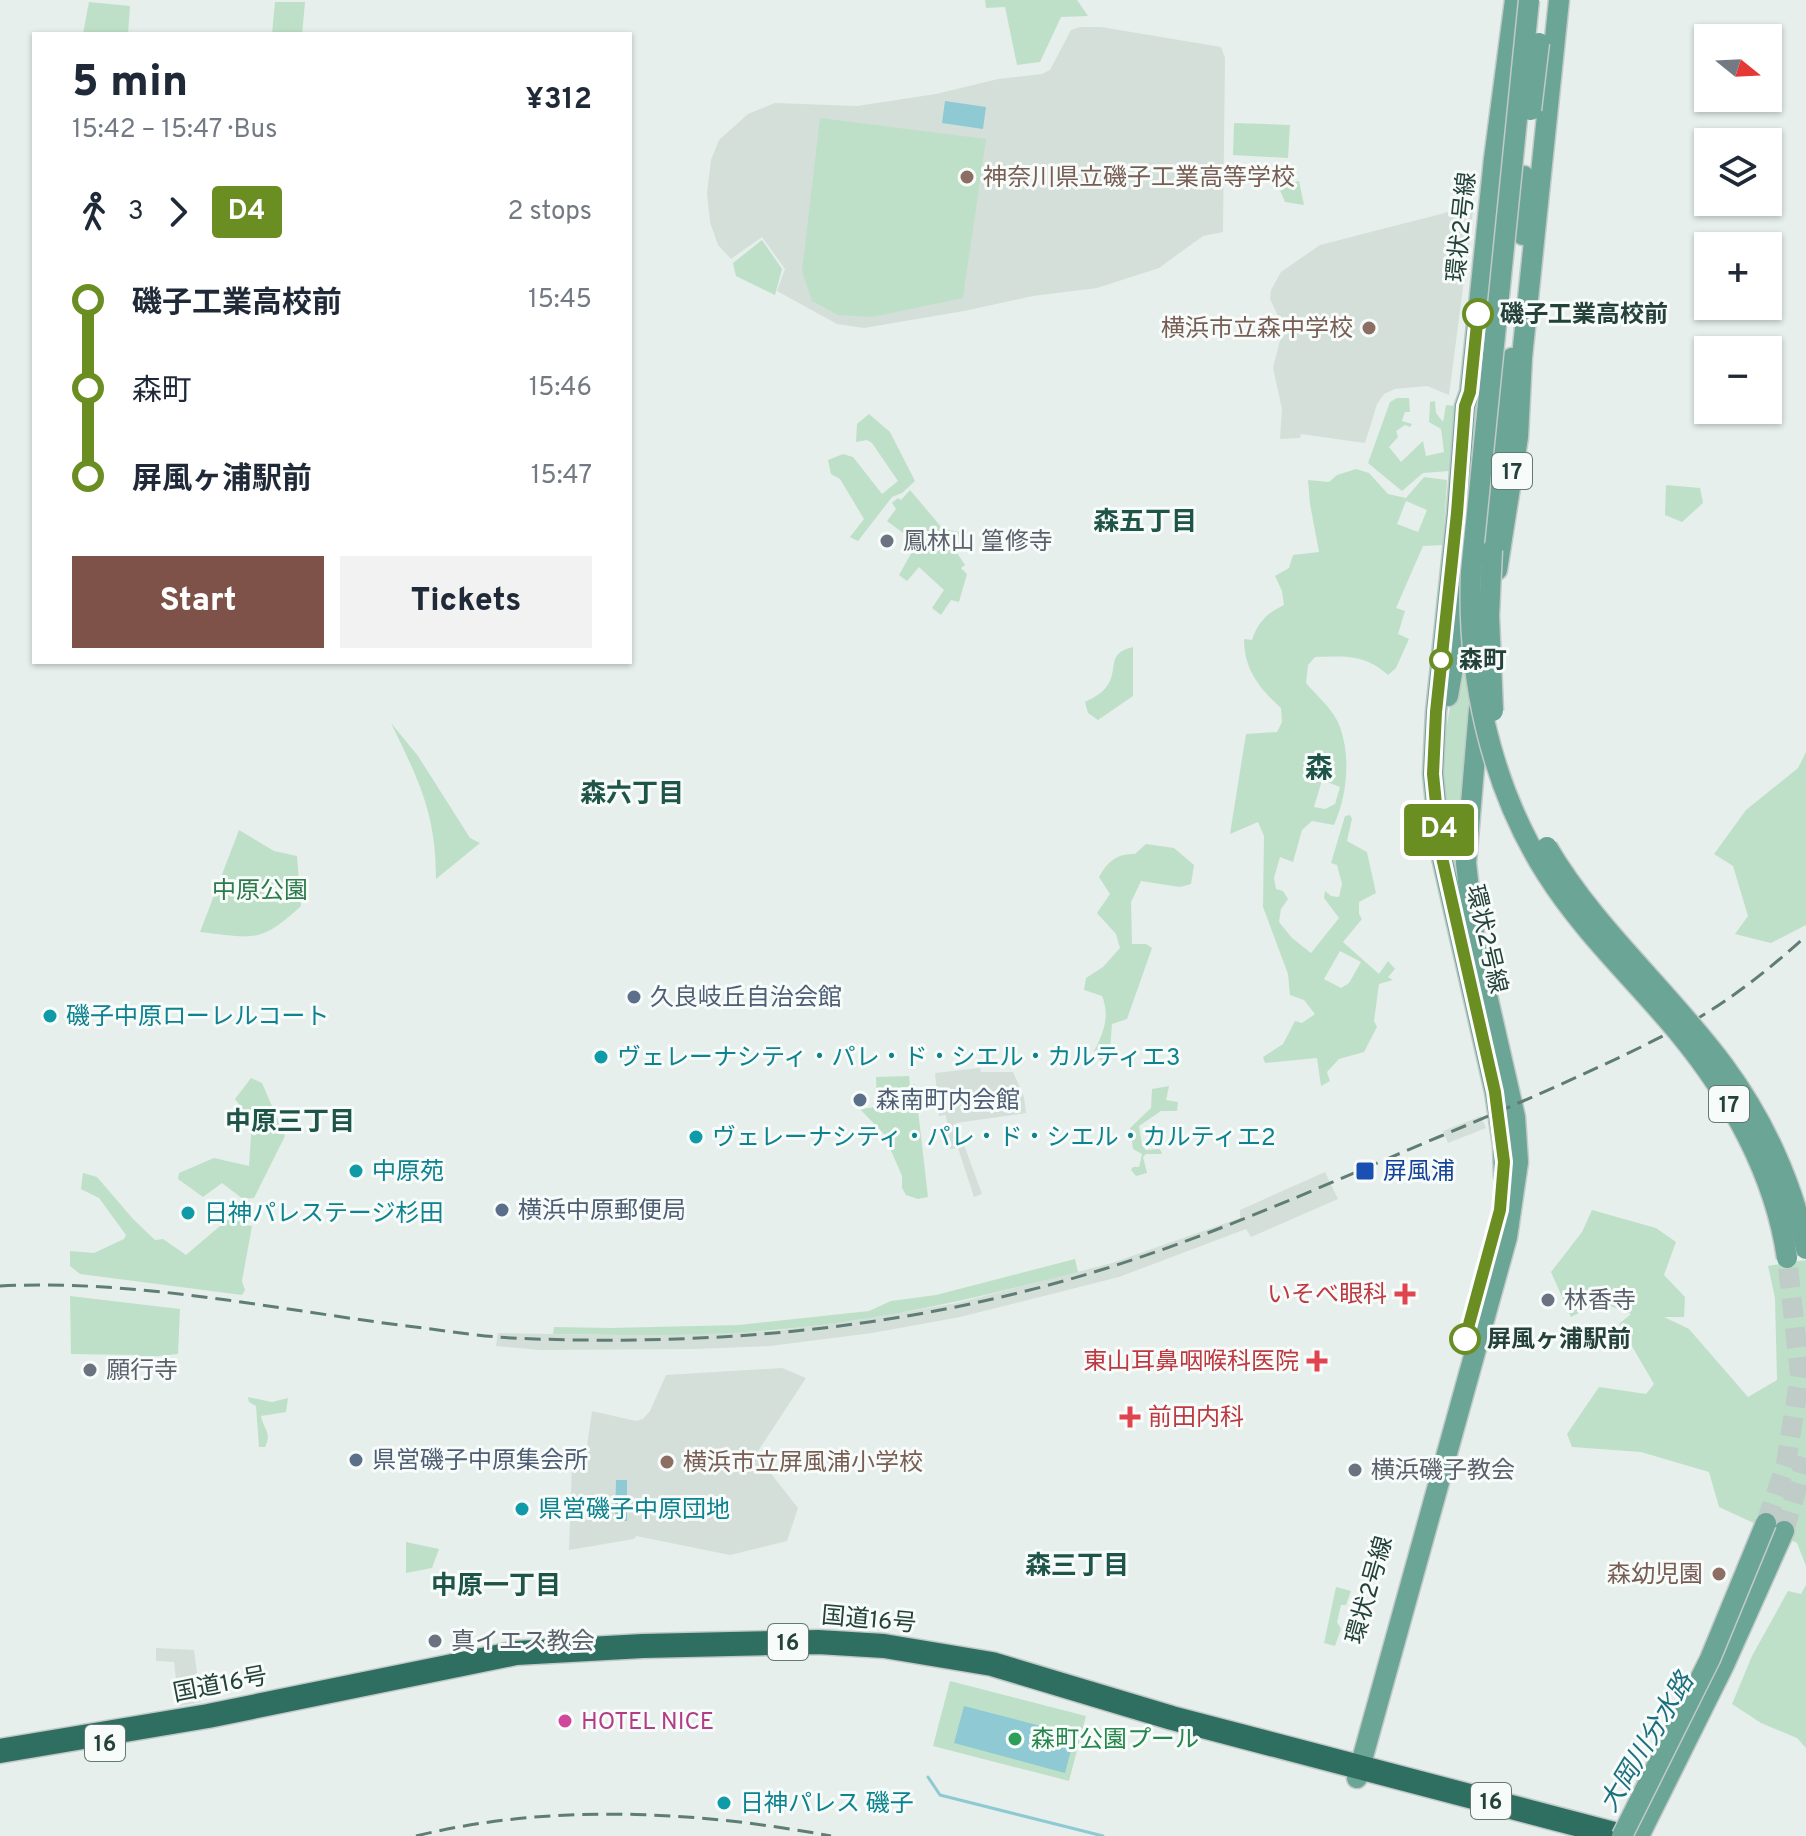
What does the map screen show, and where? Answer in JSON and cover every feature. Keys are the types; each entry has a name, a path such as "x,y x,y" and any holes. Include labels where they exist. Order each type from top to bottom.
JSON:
{"highway":[{"name":"国道16号","path":"0,1751 208,1716 516,1653 818,1642 884,1646 992,1664 1352,1771 1588,1836"},
{"name":"国道16号","path":"0,1761 517,1668 643,1655 883,1655 989,1674 1169,1727 1622,1836"}],"main road":[{"name":"環状2号線","path":"1352,1771 1495,1232 1503,1191 1503,1145 1495,1092 1441,853 1433,774 1465,406 1470,392 1494,159 1515,0"},
{"name":"環状2号線","path":"1529,0 1517,176 1519,196 1481,572 1482,659 1489,701 1514,782 1556,864 1595,917 1711,1049 1747,1100 1786,1178 1806,1249"},
{"name":"環状2号線","path":"1543,0 1505,256 1471,572 1470,603 1477,685 1507,800 1545,872 1572,910 1671,1024 1717,1084 1763,1172 1780,1223 1787,1258"},
{"name":"環状2号線","path":"1352,1771 1507,1237 1515,1193 1518,1162 1515,1117 1475,943 1466,863 1478,717 1503,523 1518,437 1522,357 1559,0"},
{"path":"1471,800 1470,730 1478,635 1494,476 1522,259 1517,176"},
{"path":"1436,787 1445,713 1463,619 1472,528 1477,400 1494,255 1517,176"},
{"path":"1493,711 1489,616 1492,550 1522,357"},
{"path":"1470,392 1468,488 1457,604 1461,661 1482,747 1507,800"},
{"path":"1622,1836 1775,1527 1724,1665 1639,1836"}],"shaded area":[{"name":"神奈川県立磯子工業高等学校","path":"1101,27 1221,47 1225,58 1223,232 1203,236 1159,268 1097,288 1033,296 864,328 837,324 777,291 785,269 762,237 731,259 718,245 710,222 707,193 711,160 719,140 748,114 775,103 857,106 936,94 998,79 1042,74 1050,70 1071,30"},
{"name":"横浜市立森中学校","path":"1468,207 1473,211 1449,395 1427,386 1395,389 1384,394 1377,404 1365,443 1301,434 1300,438 1280,439 1282,409 1273,368 1280,340 1278,316 1270,299 1271,290 1281,272 1320,245"},
{"path":"980,1068 981,1072 1013,1072 1024,1097 1026,1113 956,1123 982,1194 974,1197 958,1148 950,1149 946,1115 939,1116 935,1073"},
{"path":"1481,1116 1486,1128 1448,1143 1443,1131"},
{"path":"1325,1172 1338,1199 1251,1237 1246,1229 1119,1277 960,1317 872,1333 770,1346 540,1350 496,1346 498,1333 605,1335 772,1331 957,1303 1112,1263 1240,1218 1240,1210"},
{"name":"横浜市立屏風浦小学校","path":"782,1368 806,1378 758,1451 761,1461 798,1508 787,1541 730,1555 636,1536 634,1539 569,1550 572,1463 576,1457 586,1453 592,1411 636,1421 643,1419 650,1411 666,1375"},
{"path":"156,1648 194,1650 201,1702 179,1706 174,1662 156,1661"}],"green space":[{"path":"985,0 1077,0 1088,16 1061,17 1040,62 1017,65 1005,7 986,8"},
{"path":"89,2 130,6 128,32 83,32"},
{"path":"275,2 305,2 302,32 272,32"},
{"path":"820,118 986,139 963,298 872,317 838,315 812,301 802,271"},
{"path":"1234,123 1290,125 1288,158 1233,155"},
{"path":"1299,181 1304,205 1285,202 1278,186"},
{"path":"762,240 782,269 775,295 736,276 733,263"},
{"path":"1397,398 1409,398 1410,412 1405,412 1402,421 1412,424 1396,431 1398,437 1389,447 1401,462 1423,441 1426,456 1444,452 1441,429 1429,422 1430,402 1435,401 1436,413 1443,422 1446,405 1456,406 1449,471 1423,473 1402,491 1368,463 1390,402"},
{"path":"869,414 890,432 915,481 902,493 892,497 858,541 850,537 864,519 840,479 831,474 828,460 843,454 853,457 882,494 898,481 872,443 867,440 856,442 857,424"},
{"path":"1356,469 1369,473 1388,494 1406,498 1424,477 1447,480 1443,545 1423,546 1396,608 1405,611 1398,634 1409,639 1396,668 1388,675 1371,663 1345,657 1315,657 1308,665 1306,683 1330,709 1340,727 1346,751 1346,777 1334,825 1312,821 1302,830 1293,862 1280,857 1274,878 1276,889 1283,891 1288,899 1281,909 1279,922 1292,938 1311,953 1339,918 1324,898 1325,891 1339,897 1342,884 1337,865 1331,863 1345,816 1350,815 1352,819 1347,841 1367,852 1376,893 1359,902 1362,919 1343,942 1379,974 1388,961 1395,969 1388,977 1393,980 1379,984 1374,1021 1377,1027 1364,1052 1339,1059 1327,1072 1330,1081 1321,1086 1317,1058 1265,1063 1263,1057 1283,1044 1295,1021 1302,1023 1315,1014 1304,1000 1290,995 1288,974 1263,907 1264,836 1258,822 1230,834 1246,734 1277,732 1282,722 1281,708 1266,693 1250,669 1244,639 1252,640 1264,619 1284,605 1275,576 1289,568 1293,555 1319,552 1308,480 1329,482 1337,475","holes":["1406,501 1427,510 1418,532 1397,524","1322,780 1340,787 1335,804 1325,809 1314,807","1340,951 1361,962 1349,983 1341,988 1324,979"]},
{"path":"1666,485 1700,488 1703,503 1682,522 1665,515"},
{"path":"910,490 943,529 959,532 957,553 965,565 961,568 967,574 959,602 951,600 941,615 932,608 944,590 919,567 907,581 899,575 917,543 887,521 896,509 892,503 898,498 901,500"},
{"path":"1481,583 1469,718 1467,927 1446,834 1444,752 1456,679"},
{"path":"1133,647 1133,696 1098,720 1088,713 1085,702 1108,685 1117,656"},
{"path":"391,723 418,756 470,838 480,843 436,879 433,835 424,798"},
{"path":"1806,752 1806,925 1771,943 1735,934 1748,916 1733,866 1714,854 1746,810 1798,768"},
{"name":"中原公園","path":"239,830 274,851 297,856 301,906 275,927 255,936 200,932"},
{"path":"1146,844 1174,848 1194,865 1191,884 1180,887 1141,881 1131,902 1132,944 1146,944 1152,948 1127,1019 1112,1024 1110,1050 1101,1061 1094,1051 1105,1024 1106,1010 1102,996 1084,990 1086,978 1103,967 1120,948 1116,934 1097,913 1110,894 1099,877 1113,860 1135,854"},
{"path":"909,1076 910,1085 915,1084 928,1197 918,1199 906,1195 902,1188 902,1176 884,1134 860,1109 877,1107 876,1077"},
{"path":"251,1078 262,1083 285,1136 254,1198 243,1199 222,1183 203,1197 178,1179 179,1173 214,1158 249,1166 252,1122 235,1099"},
{"path":"1169,1086 1166,1100 1178,1102 1177,1111 1161,1111 1139,1126 1142,1145 1146,1150 1160,1149 1162,1154 1146,1154 1143,1157 1147,1173 1136,1176 1131,1170 1139,1167 1142,1154 1133,1149 1130,1128 1151,1108 1152,1089"},
{"path":"83,1173 97,1177 155,1240 163,1239 186,1255 227,1220 246,1222 246,1225 252,1226 242,1295 80,1274 70,1266 70,1251 94,1253 124,1239 126,1235 99,1198 81,1189"},
{"path":"1592,1210 1656,1228 1676,1242 1664,1275 1685,1297 1684,1317 1664,1317 1689,1329 1748,1397 1777,1380 1775,1298 1768,1266 1806,1260 1806,1566 1797,1543 1719,1507 1709,1472 1641,1452 1572,1447 1567,1434 1599,1387 1646,1394 1654,1384 1619,1324 1631,1314 1600,1302 1571,1317 1551,1272 1582,1232"},
{"path":"1075,1259 1078,1272 965,1300 850,1321 718,1334 553,1334 554,1327 739,1325 869,1311 891,1301 936,1295"},
{"path":"70,1296 180,1309 178,1354 140,1358 138,1355 71,1354"},
{"path":"248,1397 272,1402 288,1398 286,1412 261,1416 268,1435 265,1447 259,1447 256,1406 249,1402"},
{"path":"406,1542 439,1549 432,1568 406,1573"},
{"path":"1806,1585 1806,1748 1797,1738 1761,1723 1732,1704 1752,1656 1788,1591 1801,1594"},
{"path":"1336,1587 1351,1591 1346,1605 1341,1605 1337,1622 1341,1629 1335,1646 1324,1643"},
{"path":"950,1681 1086,1716 1069,1781 933,1746"}],"water":[{"path":"945,101 986,107 983,129 942,123"},
{"path":"616,1480 627,1480 627,1521 615,1521"},
{"name":"森町公園プール","path":"964,1706 1075,1735 1065,1773 954,1743"}],"waterway":[{"path":"928,1777 940,1795 1103,1836"}],"tunnel":[{"path":"1766,1523 1786,1464 1800,1375 1787,1258"},
{"path":"1784,1531 1806,1458"}],"railway":[{"path":"0,1286 51,1285 153,1291 472,1334 586,1340 736,1336 885,1320 959,1306 1032,1290 1190,1240 1516,1104 1700,1017 1755,979 1806,936"},
{"path":"416,1836 519,1819 624,1814 728,1821 831,1836"}],"bus line":[{"name":"D4","path":"1465,1339 1500,1210 1504,1162 1495,1092 1441,853 1433,774 1440,661 1457,513 1465,406 1470,392 1478,314"}],"place":[{"name":"神奈川県立磯子工業高等学校","path":"967,177"},
{"name":"磯子工業高校前","path":"1478,314"},
{"name":"横浜市立森中学校","path":"1369,328"},
{"name":"鳳林山 篁修寺","path":"887,541"},
{"name":"森町","path":"1441,660"},
{"name":"久良岐丘自治会館","path":"634,997"},
{"name":"磯子中原ローレルコート","path":"50,1016"},
{"name":"ヴェレーナシティ・パレ・ド・シエル・カルティエ3","path":"601,1057"},
{"name":"森南町内会館","path":"860,1100"},
{"name":"ヴェレーナシティ・パレ・ド・シエル・カルティエ2","path":"696,1137"},
{"name":"中原苑","path":"356,1171"},
{"name":"屏風浦","path":"1365,1171"},
{"name":"横浜中原郵便局","path":"502,1210"},
{"name":"日神パレステージ杉田","path":"188,1213"},
{"name":"いそべ眼科","path":"1405,1294"},
{"name":"林香寺","path":"1548,1300"},
{"name":"屏風ヶ浦駅前","path":"1465,1339"},
{"name":"東山耳鼻咽喉科医院","path":"1317,1361"},
{"name":"願行寺","path":"90,1370"},
{"name":"前田内科","path":"1130,1417"},
{"name":"県営磯子中原集会所","path":"356,1460"},
{"name":"横浜市立屏風浦小学校","path":"667,1462"},
{"name":"横浜磯子教会","path":"1355,1470"},
{"name":"県営磯子中原団地","path":"522,1509"},
{"name":"森幼児園","path":"1719,1574"},
{"name":"真イエス教会","path":"435,1641"},
{"name":"HOTEL NICE","path":"565,1721"},
{"name":"森町公園プール","path":"1015,1739"},
{"name":"日神パレス 磯子","path":"724,1803"}],"district":[{"name":"森五丁目","path":"1145,521"},
{"name":"森","path":"1319,767"},
{"name":"森六丁目","path":"632,793"},
{"name":"中原三丁目","path":"290,1121"},
{"name":"森三丁目","path":"1077,1565"},
{"name":"中原一丁目","path":"496,1585"}],"water label":[{"name":"大岡川分水路","path":"1646,1742"}]}
